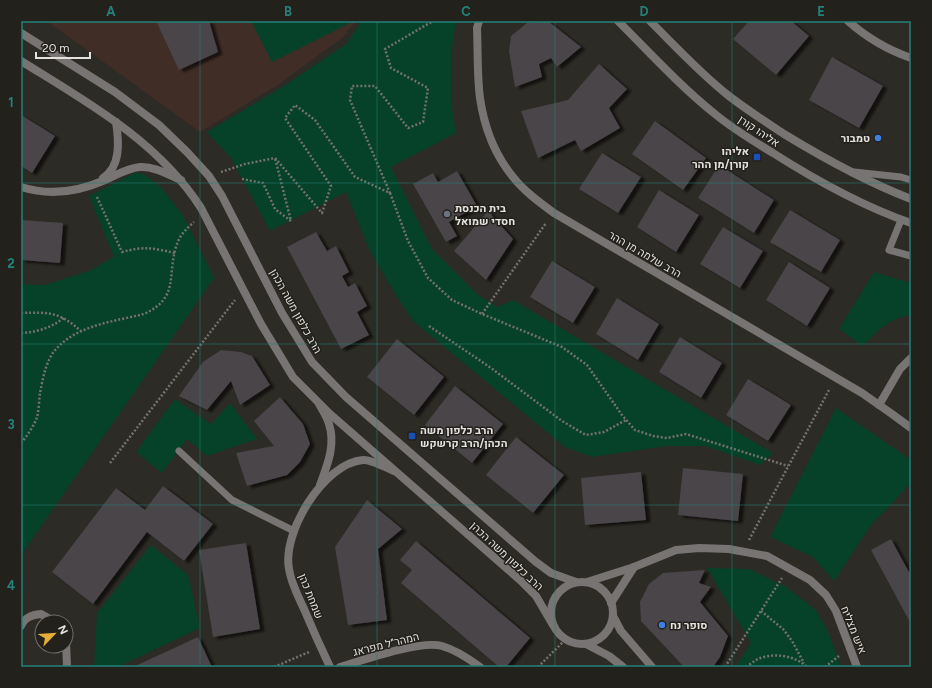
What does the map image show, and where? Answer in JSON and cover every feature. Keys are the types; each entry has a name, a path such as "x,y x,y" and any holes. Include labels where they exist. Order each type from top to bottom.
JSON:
{"street":[{"name":"הרב שלמה מן ההר","path":"479,21 477,28 480,98 487,129 500,157 513,177 530,194 554,213 879,404 911,428"},
{"name":"אליהו קורן","path":"618,21 693,95 715,114 736,129 802,172 853,198 901,220 911,223"},
{"name":"אליהו קורן","path":"650,21 686,57 729,96 765,121 813,152 890,191 911,199"},
{"path":"848,21 874,41 898,54 911,58"},
{"name":"הרב כלפון משה הכהן","path":"21,33 116,92 159,124 209,176 222,196 282,313 312,362 346,396 536,562 552,573 576,582"},
{"name":"הרב כלפון משה הכהן","path":"21,61 102,111 144,143 170,168 190,190 261,324 294,377 319,404 520,580 536,596 553,624"},
{"path":"92,186 109,174 117,157 119,141 116,122"},
{"path":"21,187 31,190 53,192 76,190 92,186 127,170 140,167 155,169 181,180"},
{"path":"879,404 900,369 911,358"},
{"path":"318,488 330,456 331,438 329,425 319,404"},
{"path":"318,488 330,476 347,463 365,460 395,471"},
{"name":"שמחת כהן","path":"318,488 304,509 294,531 288,551 288,569 294,587 330,667"},
{"name":"איש מצליח","path":"587,582 634,567 676,550 729,548 767,556 810,580 826,595 836,611 857,667"},
{"path":"611,603 634,567"},
{"path":"623,667 609,656 586,644 576,643 566,639 558,633 553,624 551,606 560,590 567,585 576,582 595,584 602,589 608,595 613,616 621,631 652,667"},
{"path":"21,626 24,620 34,616"},
{"path":"586,644 596,640 604,634 610,626 613,616"},
{"name":"המהר\"ל מפראג","path":"340,667 423,645 441,645 461,654 480,667"},
{"path":"66,654 67,667"}],"lane":[{"path":"851,172 901,177 911,180"},
{"path":"901,220 889,250 911,256"},
{"path":"179,451 232,500 294,531"}],"path":[{"path":"433,21 385,49 391,68 428,88 422,122 408,128 374,86 352,86 350,100 390,193 408,241 428,278 452,300 562,347 587,365 626,420 635,430 653,436 667,438 686,434 788,466"},
{"path":"275,158 322,214 331,186 285,118 295,105 315,120 355,177 390,193"},
{"path":"209,176 245,164 275,158"},
{"path":"242,179 263,184 275,210 291,221 275,158"},
{"path":"92,186 122,252 139,248 155,248 175,253"},
{"path":"21,443 26,438 37,417 42,378 56,349 64,342 81,332 154,310 163,301 171,287 176,244 182,234 203,212"},
{"path":"482,314 554,213"},
{"path":"110,463 243,289"},
{"path":"21,313 41,312 58,315 81,332"},
{"path":"21,333 34,332 48,328 64,318"},
{"path":"429,326 491,368 562,420 586,435 604,432 626,420"},
{"path":"743,551 836,378"},
{"path":"725,667 789,567"},
{"path":"761,611 783,629 792,641 807,667"},
{"path":"538,667 566,639"},
{"path":"274,667 321,647"},
{"path":"746,667 757,659 773,655 789,657 804,663"}],"shaded area":[{"path":"47,21 356,21 342,38 279,84 200,132"}],"green space":[{"path":"251,21 351,21 352,22 272,62"},
{"path":"362,21 456,21 451,55 451,103 456,133 391,167 432,249 478,295 498,307 513,300 773,453 760,465 706,446 666,446 592,457 565,447 413,321 370,251 346,192 270,231 231,158 207,132 284,86 346,44"},
{"path":"135,173 144,174 161,187 184,217 214,278 21,555 21,284 45,285 89,271 114,257 89,196"},
{"path":"874,272 911,283 911,315 890,322 879,330 863,346 839,329"},
{"path":"175,399 211,424 230,403 257,439 207,456 187,439 162,473 136,452"},
{"path":"836,408 911,460 911,482 871,525 834,581 813,557 770,537"},
{"path":"151,545 188,575 200,628 118,667 94,667 97,613"},
{"path":"707,568 749,569 786,587 816,610 828,632 841,667 736,667 751,643"}],"building":[{"path":"156,21 209,21 218,52 179,70"},
{"path":"548,21 581,47 557,67 551,58 539,64 542,77 515,87 509,51 511,36 527,23"},
{"path":"749,21 791,21 809,36 776,75 733,39"},
{"path":"832,57 883,86 859,128 809,100"},
{"path":"599,64 627,89 609,108 620,128 581,151 575,140 538,158 521,111 568,100"},
{"path":"21,115 55,136 32,173 21,166"},
{"path":"655,121 706,158 683,190 632,154"},
{"path":"602,153 641,177 618,213 579,189"},
{"path":"719,165 774,200 754,233 698,198"},
{"name":"בית הכנסת חסדי שמואל","path":"457,171 477,206 449,222 457,236 446,242 413,184 433,173 438,182"},
{"path":"659,190 699,215 676,252 637,227"},
{"path":"790,210 840,240 821,272 770,242"},
{"path":"488,211 513,239 486,280 454,251"},
{"path":"21,220 63,223 60,263 21,260"},
{"path":"723,227 763,251 740,288 700,264"},
{"path":"316,232 327,251 336,246 349,272 342,276 348,287 355,283 367,306 357,312 369,335 341,349 287,247"},
{"path":"552,261 595,287 573,323 530,297"},
{"path":"789,262 830,288 807,326 766,300"},
{"path":"617,298 659,324 638,360 596,334"},
{"path":"680,337 722,363 701,398 659,372"},
{"path":"397,339 444,377 414,415 367,377"},
{"path":"221,350 241,352 252,356 270,385 240,405 231,381 207,410 179,396 203,362"},
{"path":"748,379 791,405 768,441 726,415"},
{"path":"455,386 503,424 472,463 425,425"},
{"path":"280,397 303,424 310,444 300,462 287,475 247,486 236,453 274,446 254,421"},
{"path":"516,437 564,475 533,513 486,475"},
{"path":"683,468 743,474 738,521 678,515"},
{"path":"641,472 646,520 585,525 581,478"},
{"path":"163,486 213,524 184,561 147,532 93,604 52,572 116,488 145,510"},
{"path":"367,500 402,529 378,549 387,620 348,625 335,547"},
{"path":"891,539 910,574 911,573 911,624 871,550"},
{"path":"416,541 530,638 506,667 499,667 401,583 412,570 400,560"},
{"path":"246,543 260,629 213,637 199,550"},
{"path":"705,570 699,583 711,587 700,602 728,636 720,657 713,667 684,667 641,621 640,602 649,584 663,573"},
{"path":"198,637 212,667 133,667"}],"place":[{"name":"טמבור","path":"878,138"},
{"name":"אליהו קורן/מן ההר","path":"757,157"},
{"name":"בית הכנסת חסדי שמואל","path":"447,214"},
{"name":"הרב כלפון משה הכהן/הרב קרשקש","path":"412,436"},
{"name":"סופר נח","path":"662,625"}]}
